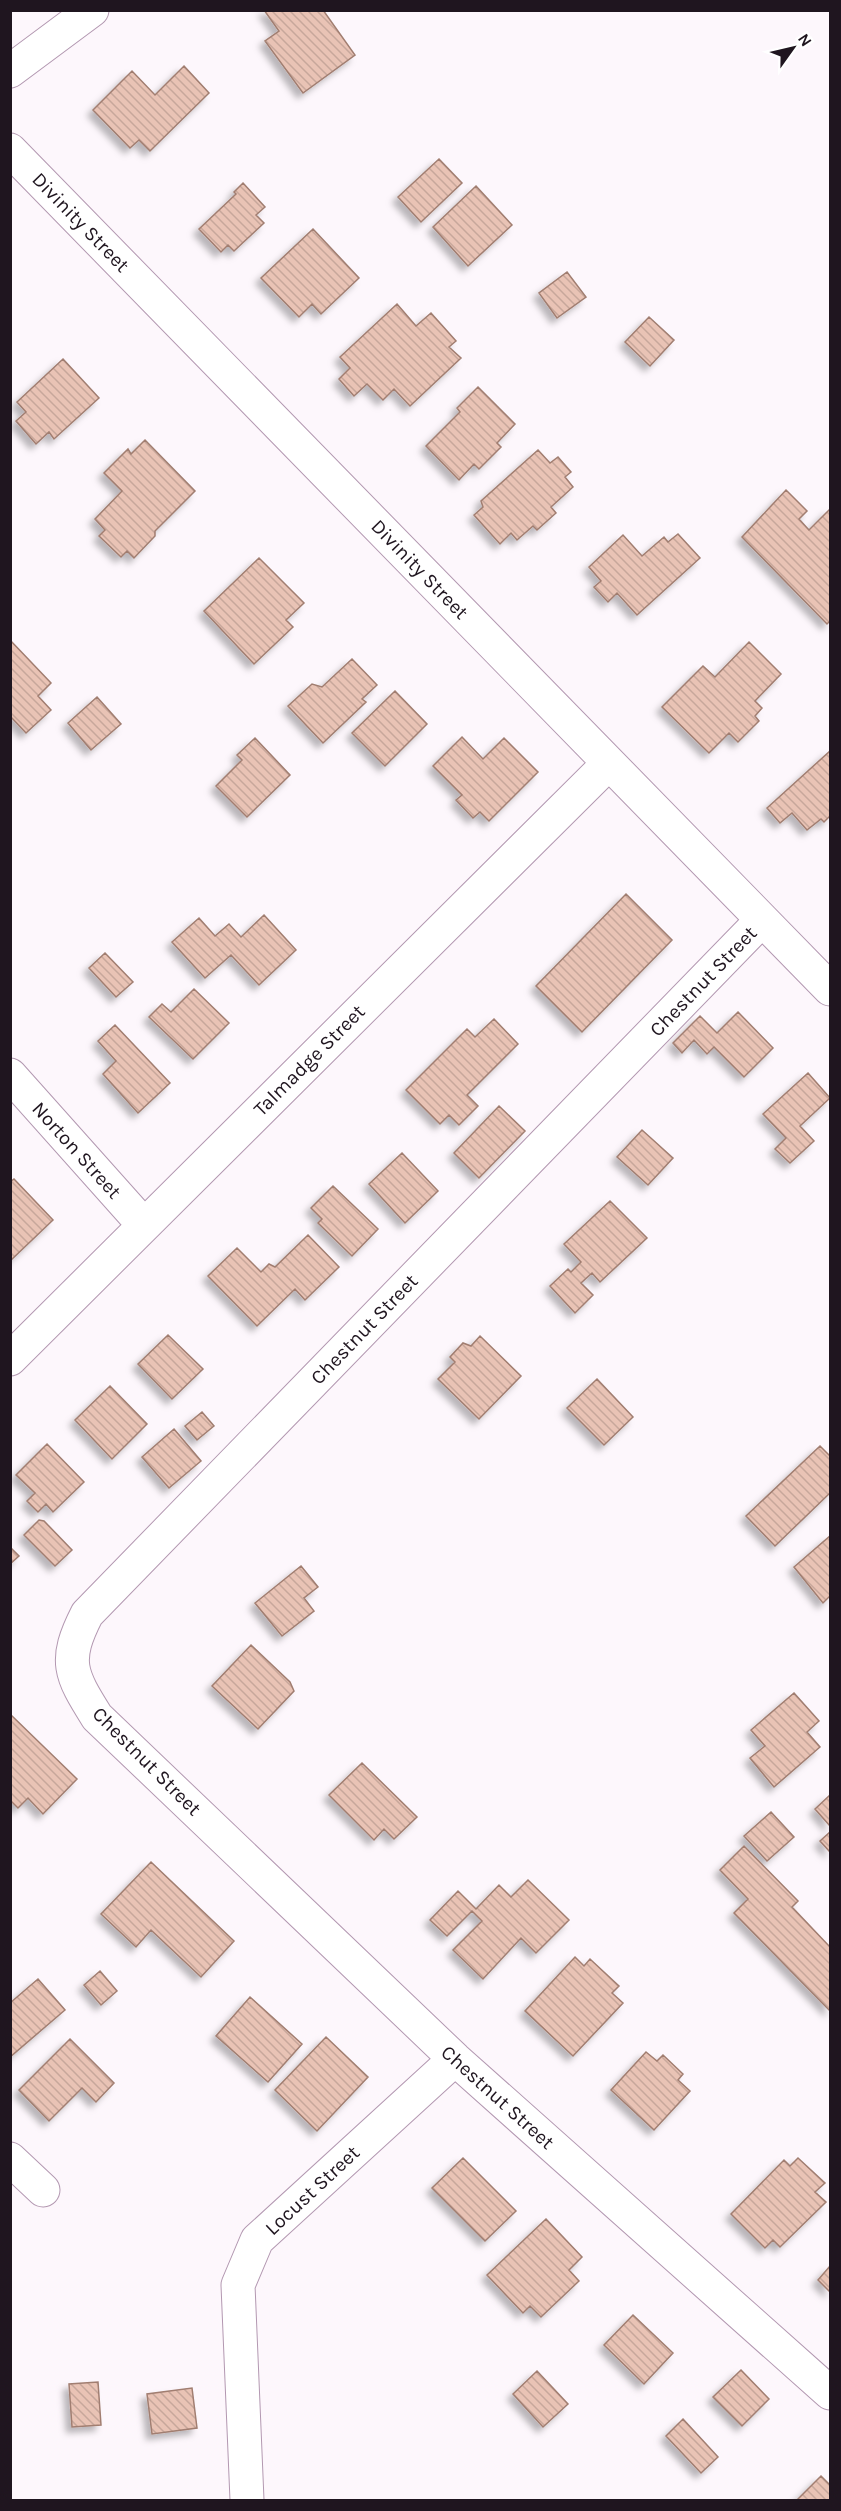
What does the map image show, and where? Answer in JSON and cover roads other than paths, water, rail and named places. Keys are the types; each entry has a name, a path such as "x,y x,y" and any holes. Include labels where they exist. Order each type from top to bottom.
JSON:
{"street":[{"path":"10,71 92,10"},
{"name":"Divinity Street","path":"10,150 831,989"},
{"name":"Talmadge Street","path":"10,1359 143,1224 609,763"},
{"name":"Chestnut Street","path":"762,920 87,1614 77,1635 71,1659 78,1686 97,1716 455,2059 831,2393"},
{"name":"Norton Street","path":"10,1075 143,1224"},
{"name":"Locust Street","path":"247,2500 238,2284 258,2240 455,2059"},
{"path":"10,2159 43,2190"}]}
